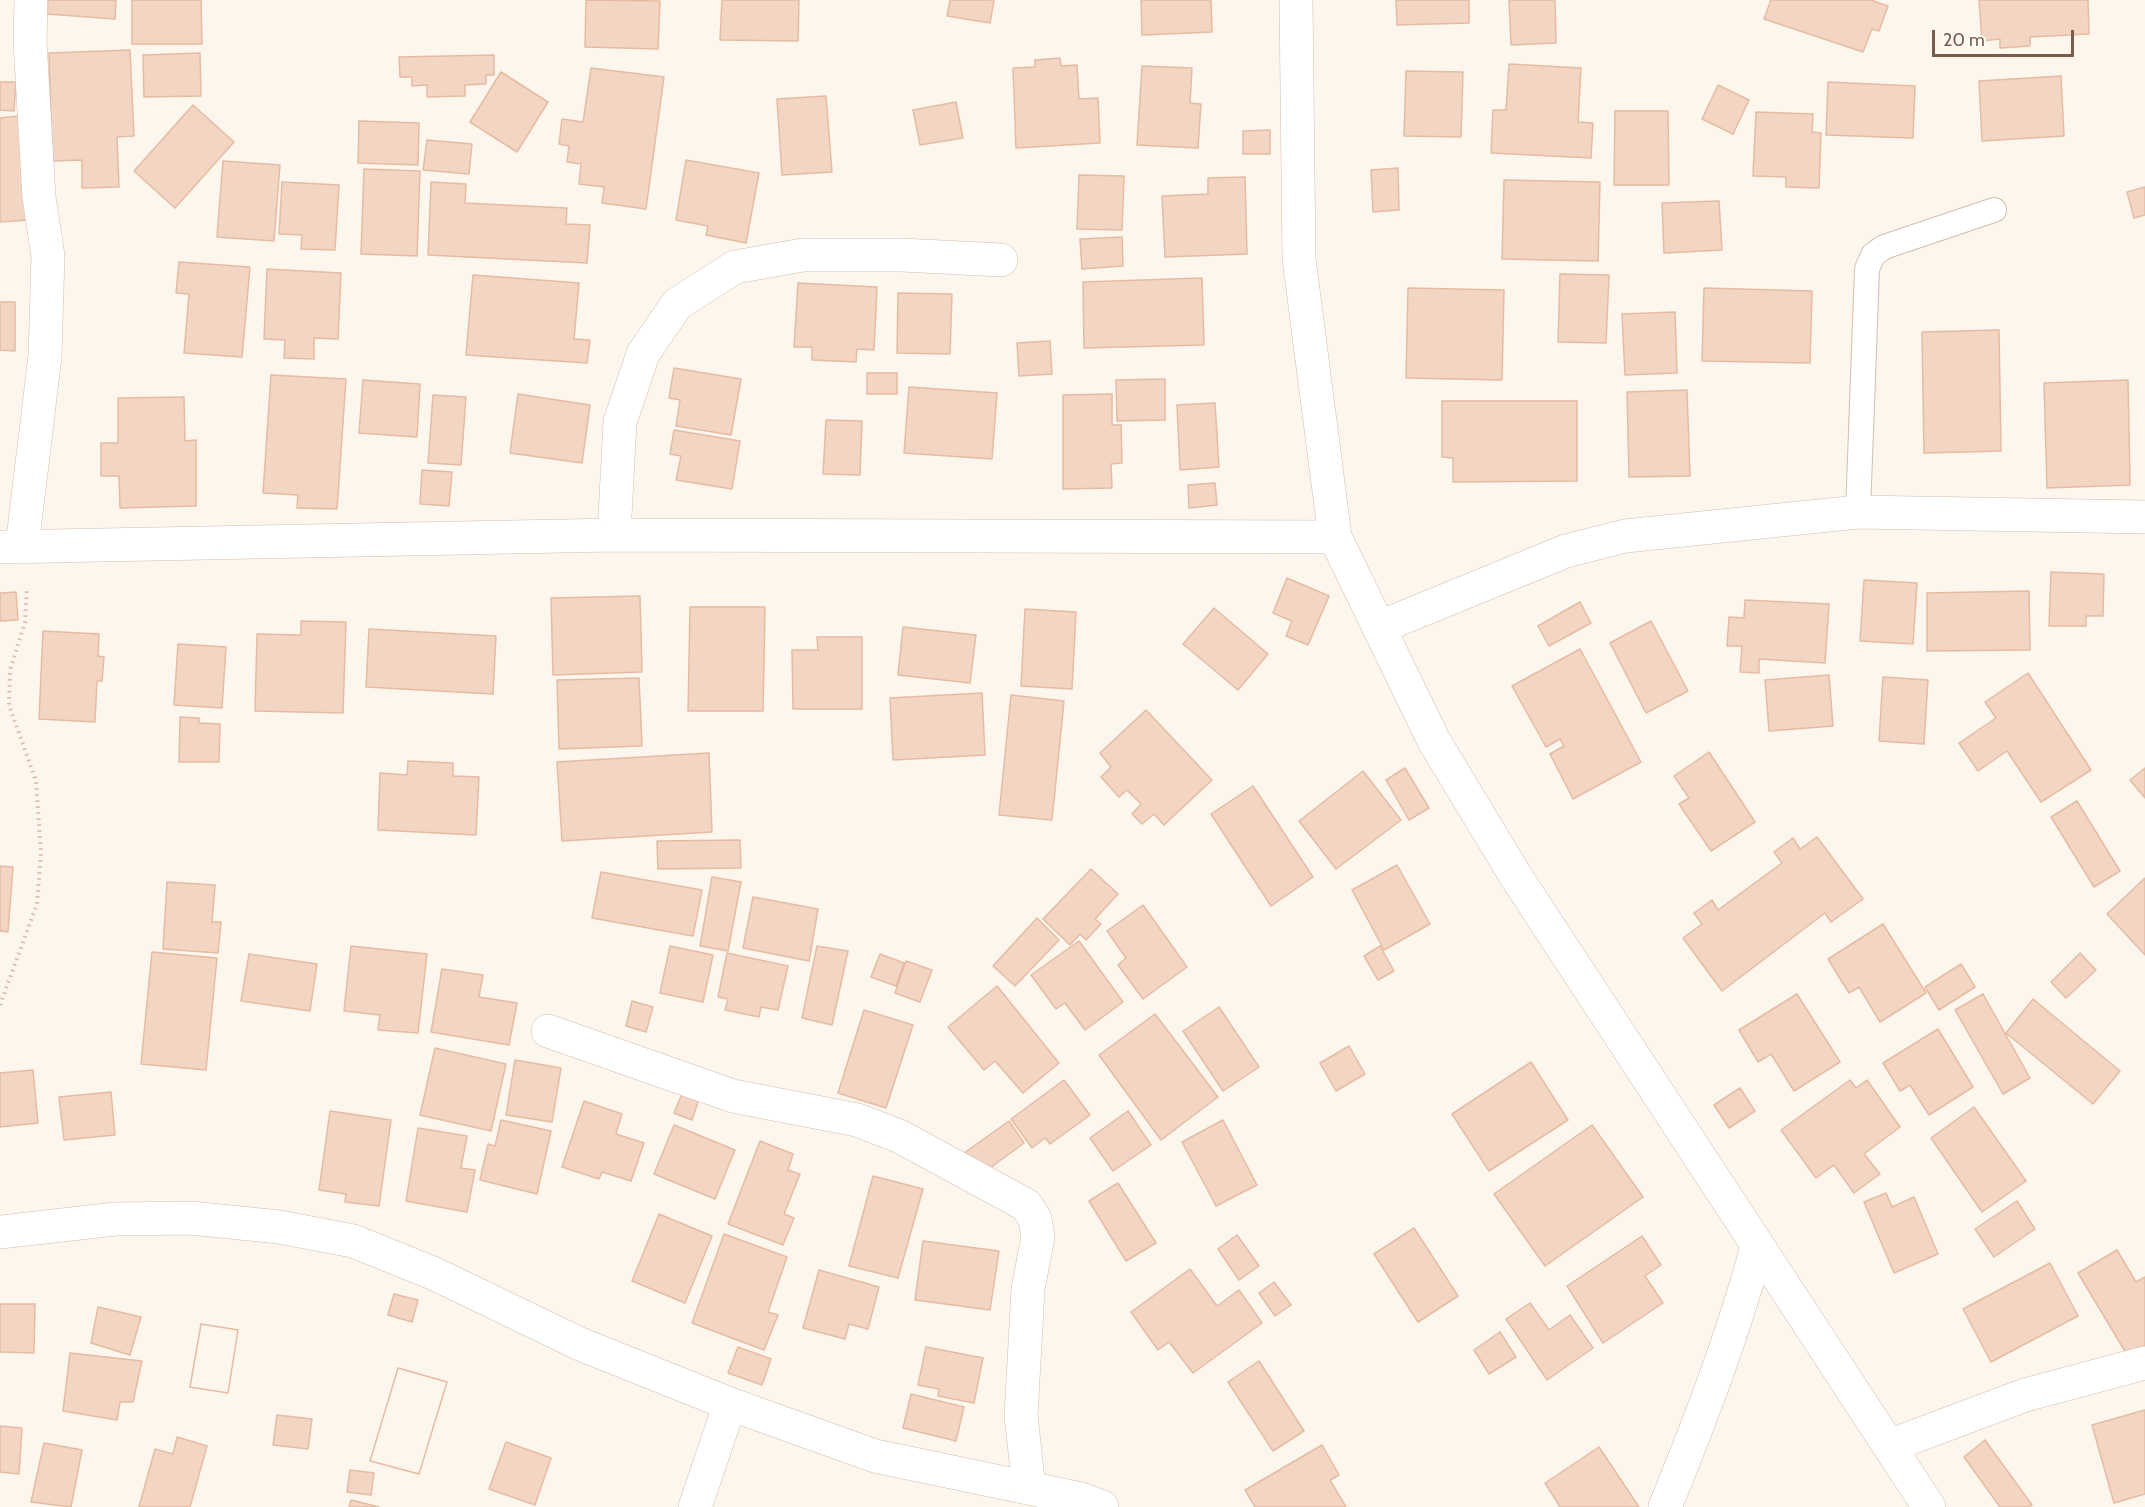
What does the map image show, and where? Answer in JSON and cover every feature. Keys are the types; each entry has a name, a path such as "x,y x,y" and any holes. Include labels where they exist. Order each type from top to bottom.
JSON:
{"street":[{"path":"31,0 30,42 39,197 48,256 45,356 11,547 614,535 1335,537"},
{"path":"1296,0 1299,259 1335,537 1434,741 1515,875 1929,1507"},
{"path":"614,535 620,422 643,354 678,304 735,267 803,255 902,255 1001,260"},
{"path":"1380,627 1566,551 1625,536 1858,512 2145,517"},
{"path":"548,1031 732,1095 857,1120 899,1136 1026,1205 1035,1219 1038,1237 1028,1289 1021,1416 1029,1488"},
{"path":"0,1232 115,1219 191,1218 279,1227 353,1241 435,1274 580,1344 730,1404 875,1456 1081,1499 1102,1507"},
{"path":"1665,1507 1740,1310 1757,1247"},
{"path":"1889,1446 2025,1395 2145,1363"},
{"path":"695,1507 730,1404"}],"lane":[{"path":"1858,512 1868,269 1873,255 1884,247 1994,210"}],"path":[{"path":"0,1005 37,904 40,852 36,781 9,705 9,670 25,622 27,589 11,547"}],"building":[{"path":"48,0 116,0 115,19 47,14"},
{"path":"132,0 201,0 202,44 132,44"},
{"path":"586,0 660,1 658,49 585,47"},
{"path":"722,0 799,0 798,41 720,40"},
{"path":"950,0 994,0 990,23 947,16"},
{"path":"1141,0 1211,0 1212,32 1142,35"},
{"path":"1396,0 1469,0 1469,23 1397,25"},
{"path":"1509,0 1555,0 1556,43 1511,45"},
{"path":"1771,0 1871,0 1888,6 1879,31 1872,29 1863,52 1764,19"},
{"path":"1979,0 2088,0 2089,34 2030,37 2030,46 2000,48 2000,39 1982,41"},
{"path":"130,50 134,136 117,137 119,187 82,188 82,160 52,161 49,53"},
{"path":"200,53 201,96 144,97 143,55"},
{"path":"494,55 494,75 486,75 486,84 465,85 465,96 427,97 427,85 412,86 412,77 400,77 399,57"},
{"path":"1060,58 1061,66 1077,65 1079,99 1098,98 1100,143 1016,148 1013,68 1035,67 1035,60"},
{"path":"1509,64 1581,68 1578,122 1593,123 1591,158 1491,153 1493,110 1506,110"},
{"path":"1142,66 1192,68 1190,103 1201,104 1198,148 1137,145"},
{"path":"591,68 664,77 646,209 602,203 604,187 579,184 581,164 567,162 569,146 559,144 562,119 583,122"},
{"path":"1406,71 1463,72 1461,137 1404,136"},
{"path":"501,72 548,102 517,152 470,122"},
{"path":"2061,76 2064,136 1982,141 1979,81"},
{"path":"0,82 16,82 14,111 0,110"},
{"path":"1828,82 1915,86 1913,138 1826,135"},
{"path":"1718,85 1749,100 1733,134 1702,119"},
{"path":"826,96 832,172 782,175 777,99"},
{"path":"956,102 963,138 920,145 913,110"},
{"path":"193,105 234,142 175,208 134,171"},
{"path":"1615,111 1668,111 1669,185 1614,185"},
{"path":"1756,112 1813,114 1812,132 1821,133 1819,188 1786,187 1786,177 1753,176"},
{"path":"19,116 28,220 0,222 0,118"},
{"path":"359,121 419,123 418,165 358,163"},
{"path":"1270,130 1270,154 1243,154 1243,131"},
{"path":"427,140 472,144 469,174 423,170"},
{"path":"686,160 759,173 746,243 706,235 708,226 676,220"},
{"path":"223,161 280,165 274,241 217,237"},
{"path":"1398,168 1399,210 1373,212 1371,170"},
{"path":"364,169 420,171 417,256 361,254"},
{"path":"1079,175 1124,176 1122,230 1077,229"},
{"path":"1245,177 1247,254 1165,257 1162,196 1208,194 1208,178"},
{"path":"1504,180 1600,182 1598,261 1502,259"},
{"path":"282,182 339,185 335,250 301,249 302,235 279,234"},
{"path":"431,182 466,184 465,203 567,208 566,224 590,225 587,263 428,255"},
{"path":"2145,187 2145,215 2134,218 2127,192"},
{"path":"1719,201 1722,250 1664,253 1662,203"},
{"path":"1122,237 1123,266 1082,269 1080,239"},
{"path":"179,262 250,267 242,357 184,353 189,294 176,293"},
{"path":"267,269 341,273 338,339 314,338 314,359 284,358 285,340 264,339"},
{"path":"1560,274 1609,275 1606,343 1558,342"},
{"path":"473,275 579,283 574,339 590,340 587,363 466,355"},
{"path":"1202,278 1204,345 1084,348 1083,282"},
{"path":"798,283 877,287 874,350 857,349 856,362 812,360 812,347 794,347"},
{"path":"1408,288 1504,290 1502,380 1406,378"},
{"path":"1704,288 1812,291 1810,363 1702,361"},
{"path":"898,293 952,294 950,354 897,353"},
{"path":"0,302 15,302 15,351 0,350"},
{"path":"1675,312 1677,373 1625,375 1622,314"},
{"path":"1999,330 2001,451 1924,453 1922,332"},
{"path":"1050,341 1052,374 1019,376 1017,343"},
{"path":"674,368 741,379 731,435 676,426 680,400 669,398"},
{"path":"867,373 897,373 897,394 867,394"},
{"path":"271,375 346,379 337,509 297,508 298,495 263,493"},
{"path":"1165,379 1165,420 1117,421 1116,380"},
{"path":"363,380 420,384 417,437 359,433"},
{"path":"2128,380 2130,485 2047,488 2044,383"},
{"path":"909,387 997,393 992,459 904,453"},
{"path":"1687,390 1690,476 1629,477 1627,392"},
{"path":"518,394 590,405 582,463 510,453"},
{"path":"1112,394 1112,425 1121,425 1122,463 1111,464 1112,488 1063,489 1063,395"},
{"path":"433,395 466,397 461,465 428,463"},
{"path":"184,397 185,441 196,440 196,506 120,508 119,476 101,476 101,443 118,443 118,398"},
{"path":"1442,401 1577,401 1577,481 1453,482 1453,458 1442,457"},
{"path":"1215,403 1219,467 1180,470 1177,405"},
{"path":"826,420 862,421 860,475 823,474"},
{"path":"674,430 740,441 732,489 676,480 681,456 670,454"},
{"path":"422,470 452,472 449,506 420,504"},
{"path":"1215,483 1217,505 1189,508 1188,485"},
{"path":"2051,572 2104,574 2103,616 2086,616 2086,626 2049,626"},
{"path":"1287,578 1329,596 1308,645 1286,636 1292,621 1273,613"},
{"path":"1864,580 1917,583 1913,644 1860,641"},
{"path":"2029,591 2030,650 1927,651 1927,593"},
{"path":"16,592 18,620 0,621 0,593"},
{"path":"640,596 642,672 553,675 551,598"},
{"path":"1745,600 1829,604 1825,663 1759,659 1759,673 1740,672 1742,646 1727,646 1729,617 1744,618"},
{"path":"1580,602 1591,623 1549,646 1538,626"},
{"path":"690,607 765,607 763,711 688,711"},
{"path":"1214,608 1268,654 1238,690 1183,644"},
{"path":"1025,609 1076,612 1072,689 1021,686"},
{"path":"301,621 346,622 343,713 255,711 257,634 301,635"},
{"path":"1651,621 1688,691 1646,713 1610,643"},
{"path":"903,627 976,635 970,683 898,675"},
{"path":"369,629 496,636 493,694 366,687"},
{"path":"43,631 99,634 98,656 104,657 102,681 97,681 95,722 39,719"},
{"path":"817,637 862,637 862,709 793,709 792,650 818,650"},
{"path":"178,644 226,647 222,708 174,705"},
{"path":"1580,649 1641,762 1573,799 1550,754 1564,746 1560,739 1546,747 1512,686"},
{"path":"2028,673 2091,770 2041,802 2007,751 1978,771 1959,743 1996,718 1985,702"},
{"path":"1829,675 1833,726 1769,731 1765,680"},
{"path":"1883,677 1928,680 1924,744 1879,741"},
{"path":"639,678 642,746 559,749 557,680"},
{"path":"982,693 985,755 893,760 890,698"},
{"path":"1011,695 1064,701 1052,820 999,815"},
{"path":"1146,710 1212,780 1164,825 1154,814 1142,824 1132,814 1141,804 1127,790 1119,797 1101,777 1111,767 1100,753"},
{"path":"180,717 199,718 199,723 220,724 219,762 179,762"},
{"path":"1709,752 1755,822 1711,851 1679,804 1689,798 1674,776"},
{"path":"709,753 712,832 562,841 557,762"},
{"path":"408,761 453,763 453,776 479,777 476,835 378,830 380,773 407,775"},
{"path":"1405,768 1429,808 1409,820 1386,780"},
{"path":"2145,768 2145,798 2130,780"},
{"path":"1363,771 1401,820 1336,869 1299,821"},
{"path":"1253,786 1313,877 1271,906 1211,814"},
{"path":"2077,801 2120,871 2094,887 2051,817"},
{"path":"1817,837 1863,899 1831,922 1825,913 1722,991 1683,938 1702,924 1694,913 1712,900 1718,910 1782,863 1774,852 1793,838 1800,849"},
{"path":"740,840 741,868 658,869 657,841"},
{"path":"1397,865 1430,924 1384,950 1352,890"},
{"path":"0,866 13,867 8,932 0,931"},
{"path":"1091,869 1118,894 1095,919 1101,924 1086,940 1080,934 1070,945 1043,919"},
{"path":"601,872 702,890 693,936 592,918"},
{"path":"712,877 741,882 728,951 700,946"},
{"path":"2145,878 2145,955 2107,914"},
{"path":"167,882 215,885 212,922 221,922 218,953 163,949"},
{"path":"753,897 818,909 809,961 743,948"},
{"path":"1143,905 1187,967 1143,999 1118,965 1126,958 1107,931"},
{"path":"1037,918 1059,940 1015,986 993,966"},
{"path":"1883,924 1926,993 1880,1022 1859,987 1849,993 1828,959"},
{"path":"1079,941 1123,1002 1085,1030 1065,1003 1056,1009 1031,975"},
{"path":"351,946 427,954 418,1033 378,1030 380,1015 344,1011"},
{"path":"670,946 713,955 703,1002 660,993"},
{"path":"817,946 848,951 832,1025 802,1018"},
{"path":"1380,946 1394,971 1378,980 1364,956"},
{"path":"152,952 217,958 206,1070 141,1064"},
{"path":"727,953 788,966 778,1010 761,1007 759,1017 725,1010 728,999 718,997"},
{"path":"2080,953 2096,970 2066,998 2051,982"},
{"path":"249,954 317,964 310,1011 241,1001"},
{"path":"880,954 904,963 896,986 871,977"},
{"path":"906,961 932,970 920,1002 895,993"},
{"path":"1961,964 1975,987 1939,1010 1925,987"},
{"path":"442,969 483,975 479,997 517,1003 509,1045 431,1032"},
{"path":"997,986 1059,1063 1023,1093 995,1061 984,1070 948,1027"},
{"path":"1797,994 1840,1062 1794,1091 1771,1054 1758,1062 1739,1030"},
{"path":"1983,994 2030,1078 2003,1094 1955,1010"},
{"path":"2033,999 2120,1071 2093,1104 2006,1033"},
{"path":"632,1001 653,1007 646,1032 626,1026"},
{"path":"1219,1007 1259,1067 1223,1091 1183,1031"},
{"path":"864,1010 913,1025 886,1108 838,1093"},
{"path":"1155,1014 1218,1097 1161,1140 1099,1055"},
{"path":"1938,1029 1973,1087 1929,1115 1910,1085 1900,1091 1883,1063"},
{"path":"1349,1046 1365,1074 1336,1091 1320,1063"},
{"path":"435,1048 506,1064 491,1131 420,1115"},
{"path":"515,1060 561,1068 552,1122 506,1115"},
{"path":"1531,1062 1568,1120 1489,1171 1452,1114"},
{"path":"33,1070 38,1123 0,1127 0,1073"},
{"path":"1064,1080 1090,1115 1050,1144 1045,1138 1032,1148 1011,1119"},
{"path":"1850,1080 1856,1088 1867,1080 1900,1127 1864,1154 1880,1174 1854,1193 1834,1165 1816,1178 1781,1130"},
{"path":"1740,1088 1755,1111 1729,1128 1714,1105"},
{"path":"111,1092 115,1135 64,1140 59,1097"},
{"path":"682,1094 699,1099 692,1120 674,1113"},
{"path":"584,1101 622,1114 616,1134 644,1143 631,1181 602,1172 599,1179 562,1167"},
{"path":"1974,1107 2026,1181 1982,1212 1931,1138"},
{"path":"330,1111 391,1120 379,1206 345,1202 346,1194 319,1190"},
{"path":"1128,1111 1151,1145 1113,1171 1090,1138"},
{"path":"501,1120 551,1131 537,1194 480,1180 488,1144 495,1146"},
{"path":"1223,1120 1257,1185 1216,1206 1182,1142"},
{"path":"1009,1121 1024,1143 990,1168 964,1153"},
{"path":"674,1125 735,1150 715,1199 654,1174"},
{"path":"1592,1125 1643,1197 1545,1266 1494,1194"},
{"path":"418,1128 467,1136 461,1168 475,1170 467,1212 406,1201"},
{"path":"760,1141 793,1154 788,1170 800,1174 784,1214 794,1218 783,1245 728,1224"},
{"path":"873,1176 923,1189 898,1278 849,1266"},
{"path":"1118,1183 1156,1243 1126,1261 1089,1201"},
{"path":"1886,1193 1892,1207 1914,1197 1938,1254 1894,1273 1864,1202"},
{"path":"2017,1201 2035,1229 1994,1257 1975,1229"},
{"path":"659,1214 712,1236 685,1303 632,1281"},
{"path":"1414,1228 1458,1296 1418,1322 1374,1254"},
{"path":"724,1234 787,1257 768,1312 778,1315 764,1350 692,1323"},
{"path":"1237,1235 1259,1266 1239,1280 1218,1249"},
{"path":"1642,1236 1661,1265 1645,1276 1663,1303 1603,1343 1567,1286"},
{"path":"923,1241 999,1251 990,1310 915,1300"},
{"path":"2117,1250 2136,1282 2145,1277 2145,1348 2129,1358 2078,1273"},
{"path":"2050,1263 2078,1316 1991,1362 1963,1309"},
{"path":"1190,1269 1217,1306 1239,1290 1262,1323 1193,1373 1169,1342 1158,1350 1131,1312"},
{"path":"819,1270 879,1287 868,1329 849,1324 845,1339 803,1328"},
{"path":"1274,1282 1291,1305 1275,1316 1259,1293"},
{"path":"394,1294 418,1300 412,1322 388,1315"},
{"path":"1530,1303 1549,1330 1570,1315 1593,1348 1547,1380 1506,1319"},
{"path":"0,1304 35,1304 34,1353 0,1352"},
{"path":"98,1307 141,1317 130,1355 91,1343"},
{"path":"201,1324 238,1330 228,1393 190,1387"},
{"path":"201,1324 238,1330 228,1393 190,1387"},
{"path":"1500,1332 1516,1357 1489,1374 1474,1350"},
{"path":"738,1347 771,1359 762,1385 728,1373"},
{"path":"926,1347 983,1358 974,1403 938,1396 939,1389 918,1385"},
{"path":"70,1353 142,1361 133,1402 120,1402 117,1420 63,1411"},
{"path":"1259,1361 1304,1431 1273,1451 1228,1382"},
{"path":"398,1368 447,1382 419,1474 370,1461"},
{"path":"398,1368 447,1382 419,1474 370,1461"},
{"path":"911,1394 964,1407 956,1441 903,1428"},
{"path":"2145,1410 2145,1494 2114,1503 2092,1425"},
{"path":"277,1415 312,1419 308,1449 273,1445"},
{"path":"0,1426 22,1428 19,1474 0,1472"},
{"path":"177,1437 207,1446 190,1507 139,1507 155,1449 173,1454"},
{"path":"1985,1440 2032,1505 2029,1507 2000,1507 1964,1457"},
{"path":"506,1442 551,1458 535,1505 489,1489"},
{"path":"44,1443 82,1450 71,1507 31,1502"},
{"path":"1322,1445 1339,1475 1330,1480 1346,1507 1255,1507 1245,1490"},
{"path":"1599,1447 1639,1507 1560,1507 1545,1483"},
{"path":"350,1470 374,1473 371,1495 347,1492"},
{"path":"351,1500 379,1507 349,1507"}]}
